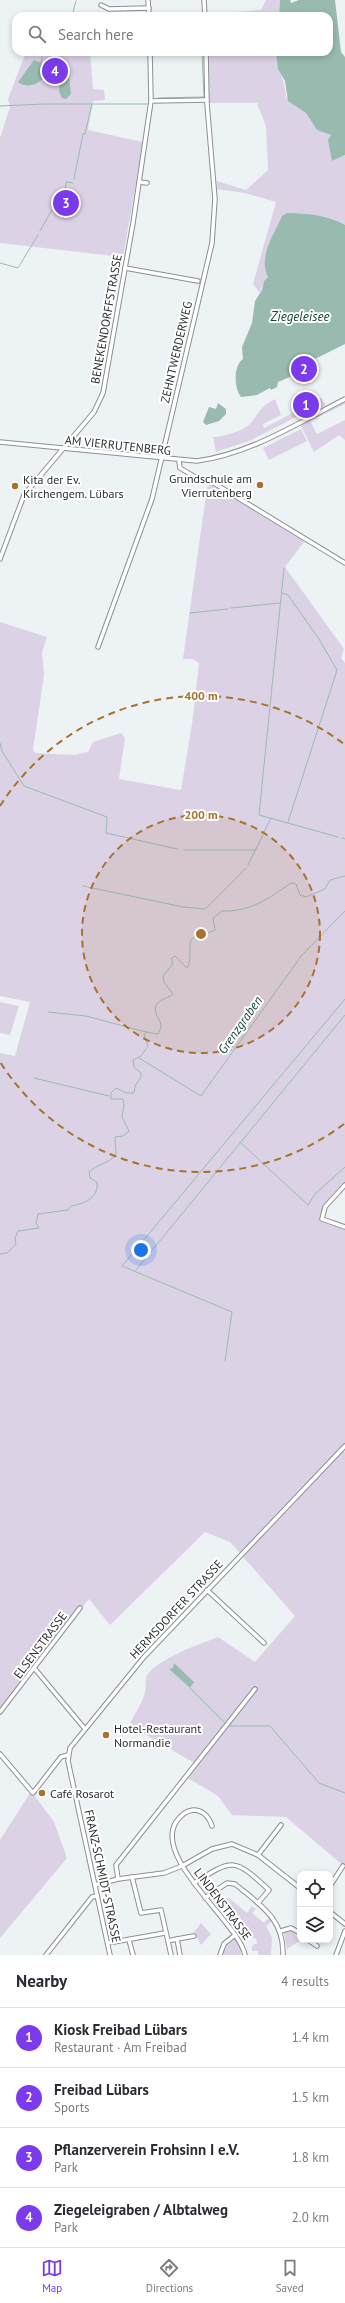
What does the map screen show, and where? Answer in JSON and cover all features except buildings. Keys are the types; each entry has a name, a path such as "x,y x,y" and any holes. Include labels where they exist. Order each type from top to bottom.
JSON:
{"street":[{"path":"148,0 148,12"},
{"path":"204,0 205,12"},
{"path":"101,5 110,9 148,8"},
{"name":"BENEKENDORFFSTRASSE","path":"0,559 24,495 94,412 103,393 125,268 151,101 150,56"},
{"name":"ZEHNTWERDERWEG","path":"98,647 152,499 213,234 215,199 207,100 206,56"},
{"path":"151,101 207,100"},
{"path":"139,182 147,183"},
{"path":"125,268 198,281"},
{"path":"179,461 206,460 244,449 345,399"},
{"name":"AM VIERRUTENBERG","path":"0,442 179,461 180,468 202,481 212,482 345,563"},
{"path":"345,1186 325,1207 322,1219 345,1227"},
{"name":"HERMSDORFER STRASSE","path":"0,1754 33,1793 61,1757 68,1755 70,1748 144,1657 345,1446"},
{"path":"207,1590 264,1643"},
{"name":"ELSENSTRASSE","path":"0,1712 80,1608"},
{"path":"34,1668 85,1729"},
{"path":"118,1879 116,1865 255,1689"},
{"name":"FRANZ-SCHMIDT-STRASSE","path":"68,1755 110,1955"},
{"name":"LINDENSTRASSE","path":"212,1826 204,1813 197,1810 188,1811 180,1816 174,1826 173,1835 176,1851 182,1866 205,1898 243,1945 245,1955"},
{"path":"258,1854 281,1825"},
{"path":"95,1885 118,1879 164,1873 182,1866 219,1846 232,1844 258,1854 297,1886"},
{"path":"194,1882 221,1866 236,1864 246,1870 269,1890 258,1903"},
{"path":"333,1881 343,1866"},
{"path":"132,1877 141,1913 161,1910 171,1955"},
{"path":"205,1898 231,1883 258,1903 271,1916 281,1931 283,1955"},
{"path":"46,1955 92,1897 97,1896"},
{"path":"333,1914 345,1924"},
{"path":"281,1931 291,1928 297,1931"},
{"path":"336,1955 345,1931"},
{"path":"108,1943 165,1933"},
{"path":"220,1955 224,1944 234,1934"},
{"path":"168,1941 194,1936"},
{"path":"177,1939 180,1955"},
{"path":"129,1940 133,1955"},
{"path":"312,1943 317,1946"}],"shaded area":[{"path":"266,0 280,0 279,12 234,12 261,10"},
{"path":"24,56 90,56 93,89 104,90 105,100 93,101 88,130 143,142 123,257 0,243 0,138 10,107 8,99"},
{"path":"208,56 277,56 286,97 306,113 317,130 331,135 329,140 332,161 345,155 345,225 322,216 282,216 268,245 268,277 264,281 260,293 253,284 276,202 245,193 217,189 217,181 246,190 268,170 266,126 257,103 209,103"},
{"path":"321,398 326,405 313,412 312,409 249,441 216,452 213,437 243,429 250,424 261,409 269,402 275,399 281,415 263,424 264,428"},
{"path":"345,401 345,404 310,421 317,434 345,420 345,440 339,435 314,452 301,426 302,423"},
{"path":"301,429 307,441 269,460 263,448"},
{"path":"211,484 305,541 285,567 344,649 341,658 345,663 345,1184 324,1207 321,1218 345,1227 345,1446 343,1449 345,1453 345,1867 286,1817 232,1815 218,1796 186,1777 196,1764 129,1725 144,1696 148,1674 161,1662 218,1637 255,1662 295,1616 230,1542 205,1532 110,1625 89,1599 0,1710 0,1053 15,1056 30,1002 0,996 0,622 47,637 42,652 44,675 33,750 35,753 75,755 88,752 93,742 121,733 125,738 119,779 181,790 192,724 199,663 193,659 183,659 207,488"},
{"path":"0,1002 19,1006 10,1035 0,1033"},
{"path":"30,1793 34,1795 54,1822 67,1858 0,1938 0,1840"},
{"path":"228,1897 247,1913 252,1906 256,1909 252,1913 264,1923 269,1918 272,1921 266,1926 272,1938 271,1955 258,1955 258,1951 252,1951 252,1946 257,1943 256,1938 253,1939 253,1934 248,1927 245,1929 243,1927 245,1924 225,1901"},
{"path":"201,1923 211,1934 201,1945 194,1932"},
{"path":"290,1930 297,1936 297,1943 287,1949 284,1933"},
{"path":"235,1939 240,1946 241,1955 222,1955 227,1946"}],"water":[{"path":"280,0 290,0 291,3 299,0 335,0 341,52 345,57 345,155 332,161 328,140 331,135 317,130 306,113 288,101 285,81 278,69 276,56 333,56 333,12 279,12"},
{"path":"34,60 46,65 49,69 41,81 32,85 23,85 18,82"},
{"path":"69,76 71,94 66,99 62,98 59,91 60,82"},
{"name":"Ziegeleisee","path":"287,213 310,214 338,221 345,225 345,344 305,364 292,376 278,382 277,387 271,390 270,388 257,395 241,397 236,383 236,372 237,367 243,359 242,347 252,323 255,301 262,290 264,281 268,277 265,269 265,262 268,246 282,216"},
{"path":"218,403 226,409 226,414 219,421 206,425 203,422 209,407 216,409"},
{"path":"174,1663 194,1682 190,1688 169,1669 173,1668"}],"waterway":[{"path":"73,12 76,1"},
{"path":"41,63 42,56"},
{"path":"46,65 54,56"},
{"path":"158,98 204,97 202,56"},
{"path":"48,68 66,72 69,75"},
{"path":"0,106 44,104 147,104"},
{"path":"74,179 83,134 85,134 92,104"},
{"path":"64,205 66,182 73,183"},
{"path":"40,231 53,208 56,208"},
{"path":"0,263 18,268 38,235"},
{"path":"284,568 259,815 338,837"},
{"path":"282,593 288,595 319,639 337,670 288,822"},
{"path":"231,608 280,603"},
{"path":"190,613 228,609"},
{"path":"0,743 2,751 24,786 107,817 106,833 177,849"},
{"path":"264,832 271,818"},
{"path":"248,865 263,835"},
{"path":"184,850 255,850"},
{"path":"83,886 183,907 205,909 246,868"},
{"path":"0,1254 7,1253 16,1244 15,1238 18,1231 39,1228 36,1223 38,1214 68,1210 71,1206 81,1204 90,1199 96,1192 97,1182 90,1178 89,1172 116,1155 115,1137 123,1136 129,1131 122,1117 124,1105 123,1099 111,1099 111,1093 116,1088 126,1093 134,1093 135,1086 141,1077 141,1073 134,1067 133,1060 141,1056 148,1046 144,1035 146,1032 158,1034 161,1028 155,1007 161,1000 173,994 164,982 163,976 173,964 171,959 175,956 187,968 190,960 191,940 215,930 213,918 222,911 232,911 250,907 291,883 296,884 300,895 306,897 325,889 330,880 345,876"},
{"name":"Grenzgraben","path":"139,1058 201,1096 302,955 345,911"},
{"path":"225,1361 232,1312 122,1266 345,999"},
{"path":"48,1012 86,1016 146,1032"},
{"path":"136,1270 345,1015"},
{"path":"34,1078 109,1096"},
{"path":"240,1142 308,1205 315,1194 345,1167"},
{"path":"190,1688 225,1723"},
{"path":"228,1726 270,1726 319,1783 345,1793"}],"place":[{"name":"Ziegeleigraben / Albtalweg","path":"55,71"},
{"name":"Pflanzerverein Frohsinn I e.V.","path":"66,203"},
{"name":"Freibad Lübars","path":"304,369"},
{"name":"Kiosk Freibad Lübars","path":"306,405"},
{"name":"Grundschule am Vierrutenberg","path":"260,485"},
{"name":"Kita der Ev. Kirchengem. Lübars","path":"15,486"},
{"name":"Hotel-Restaurant Normandie","path":"106,1735"},
{"name":"Café Rosarot","path":"42,1793"}]}
